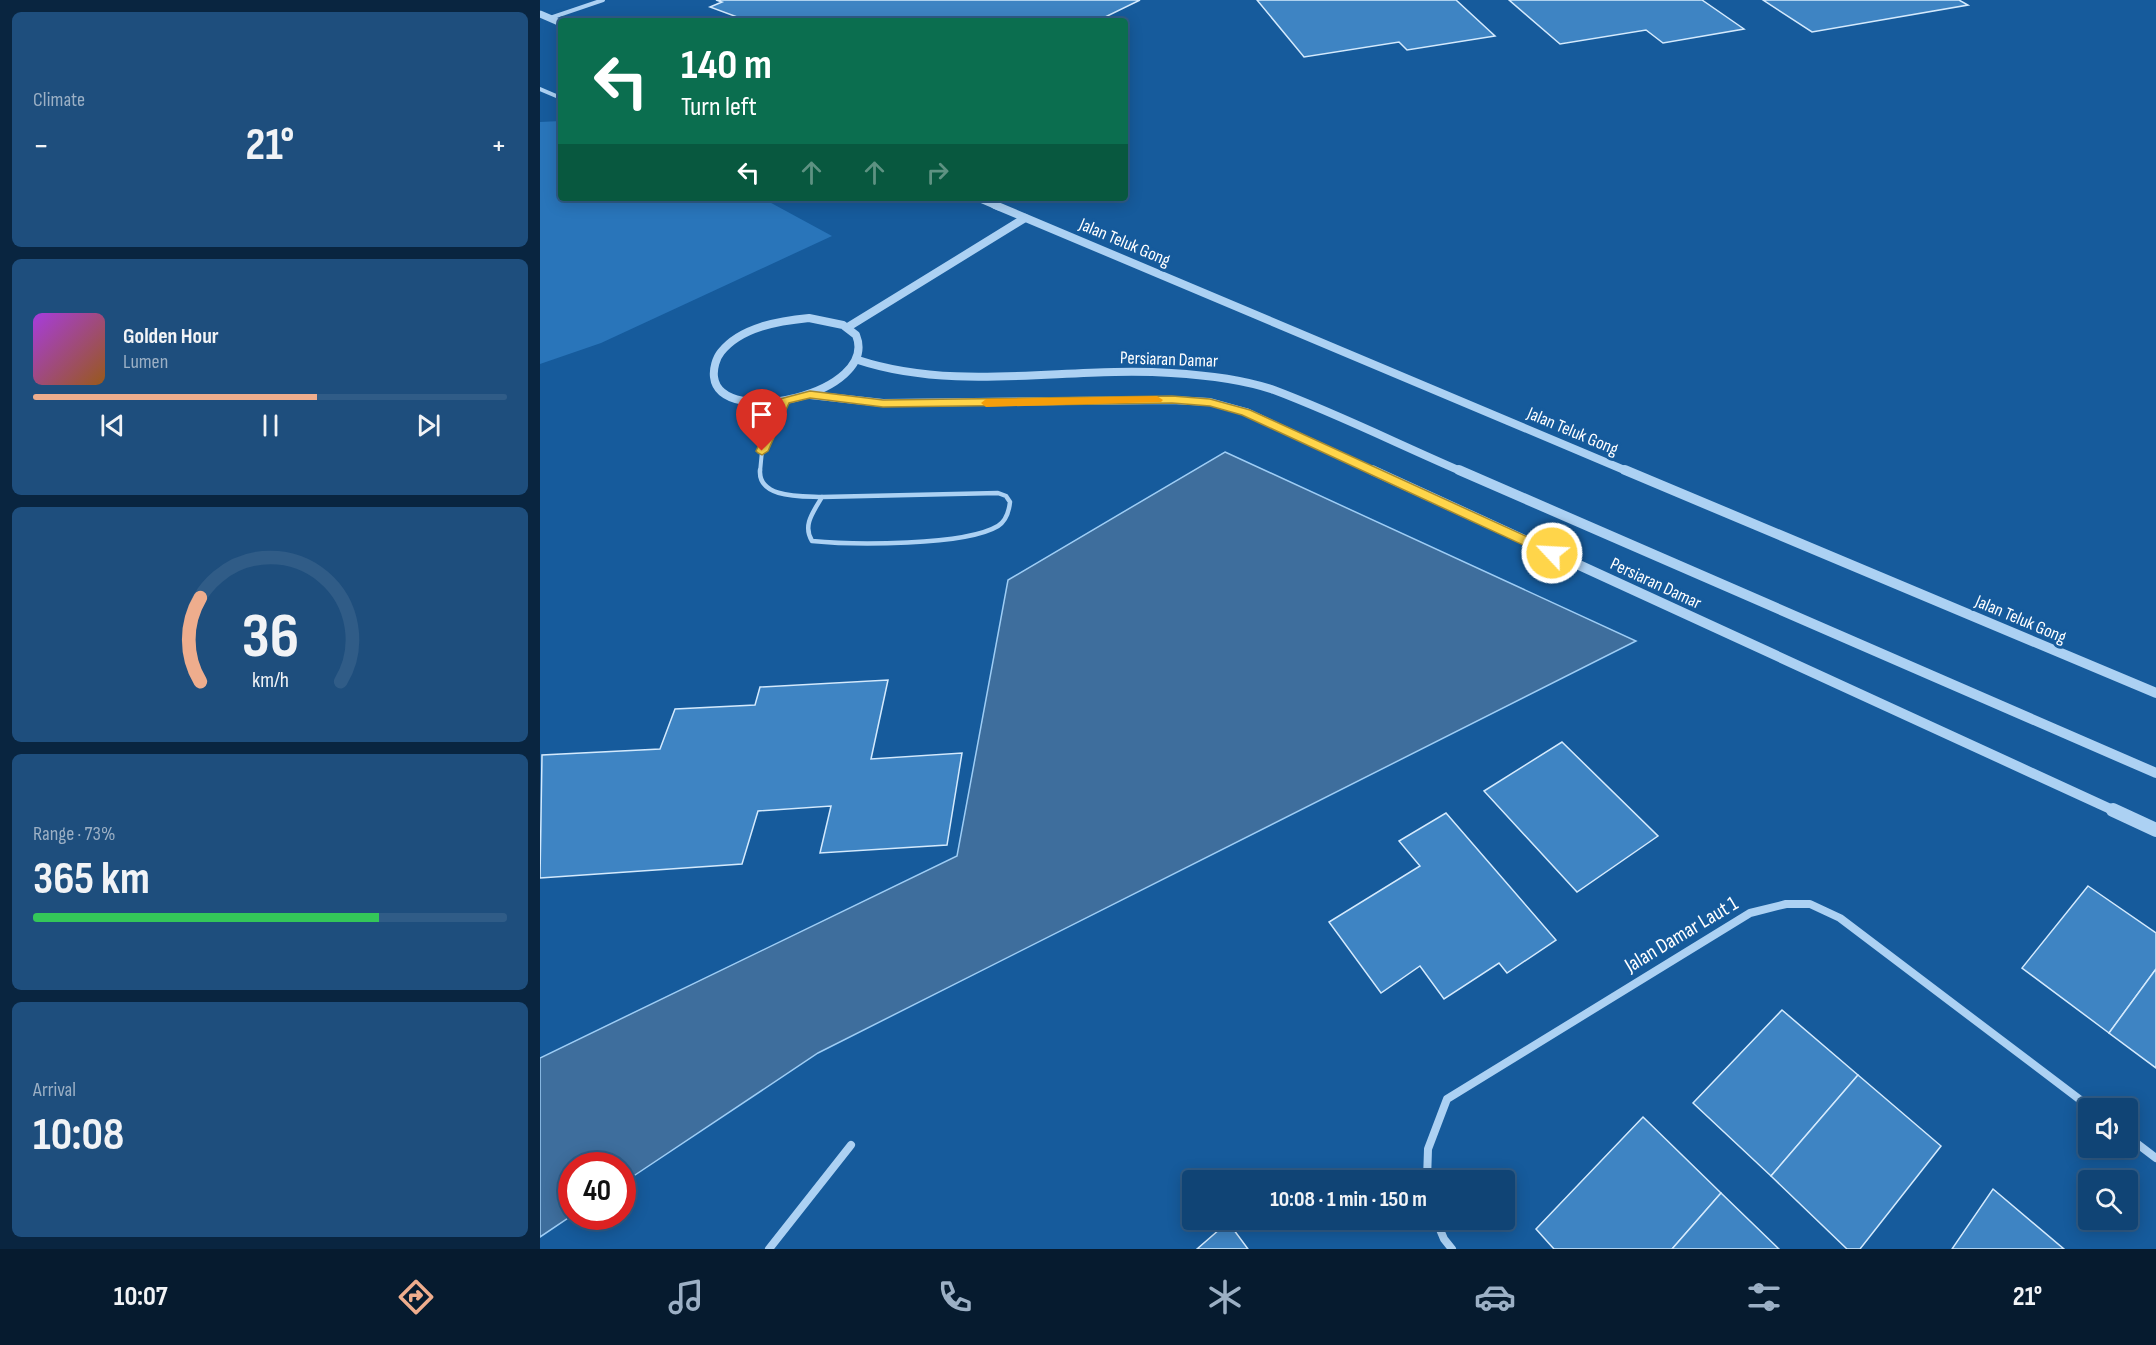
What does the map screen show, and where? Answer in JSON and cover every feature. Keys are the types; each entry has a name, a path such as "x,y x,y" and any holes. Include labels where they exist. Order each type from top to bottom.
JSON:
{"street":[{"path":"550,18 603,0"},
{"path":"540,14 558,22"},
{"path":"540,88 558,97"},
{"name":"Jalan Teluk Gong","path":"985,201 2156,693"},
{"path":"848,327 1025,218"},
{"path":"809,318 831,320 848,327 857,336 860,347 858,360 833,384 810,395 784,401 759,402 736,399 721,390 713,378 714,364 724,350 740,336 761,326 785,320 809,318"},
{"name":"Persiaran Damar","path":"858,360 882,369 908,374 1179,372 1233,379 1273,390 2156,773"},
{"name":"Persiaran Damar","path":"810,395 883,403 1172,400 1210,402 1246,412 2156,831"},
{"name":"Jalan Damar Laut 1","path":"1425,1170 1424,1163 1432,1131 1447,1099 1750,913 1785,904 1810,904 1840,918 2078,1098"},
{"path":"2138,1144 2156,1158"},
{"path":"769,1249 850,1145"},
{"path":"1441,1230 1452,1249"}],"lane":[{"path":"784,401 762,451 760,476 769,489 785,495 822,497 998,493 1010,502 1005,521 996,528 969,535 932,540 830,544 812,542 807,535 807,525 822,497"}],"shaded area":[{"path":"558,121 558,201 768,201 832,236 601,343 540,364 540,122"},
{"path":"1225,452 1636,641 818,1053 636,1174 636,1152 558,1152 558,1225 540,1237 540,1058 957,856 1008,580"}],"building":[{"path":"716,0 1140,0 1103,18 740,18 710,7 722,2"},
{"path":"1257,0 1456,0 1495,36 1407,50 1399,42 1304,57"},
{"path":"1509,0 1702,0 1744,29 1663,43 1646,30 1560,44"},
{"path":"1763,0 1959,0 1968,5 1812,32"},
{"path":"888,680 871,759 962,753 947,845 820,853 831,806 758,811 742,864 540,878 542,755 660,749 675,709 755,705 760,687"},
{"path":"1562,742 1658,836 1577,892 1484,791"},
{"path":"1446,813 1556,940 1507,973 1499,963 1444,999 1420,966 1381,993 1329,922 1420,866 1399,841"},
{"path":"2088,886 2156,933 2156,969 2109,1033 2022,968"},
{"path":"2156,969 2156,1068 2109,1033"},
{"path":"1782,1010 1858,1075 1771,1176 1693,1103"},
{"path":"1858,1075 1941,1146 1860,1249 1847,1249 1771,1176"},
{"path":"1643,1117 1721,1193 1672,1249 1554,1249 1536,1229"},
{"path":"1993,1189 2064,1249 1952,1249"},
{"path":"1721,1193 1779,1249 1672,1249"},
{"path":"1219,1230 1234,1230 1248,1249 1197,1249"}],"slow traffic":[{"path":"986,403 1157,400"}],"route":[{"path":"762,451 784,401 810,395 883,403 939,404 1172,400 1210,402 1246,412 1552,553"}]}
